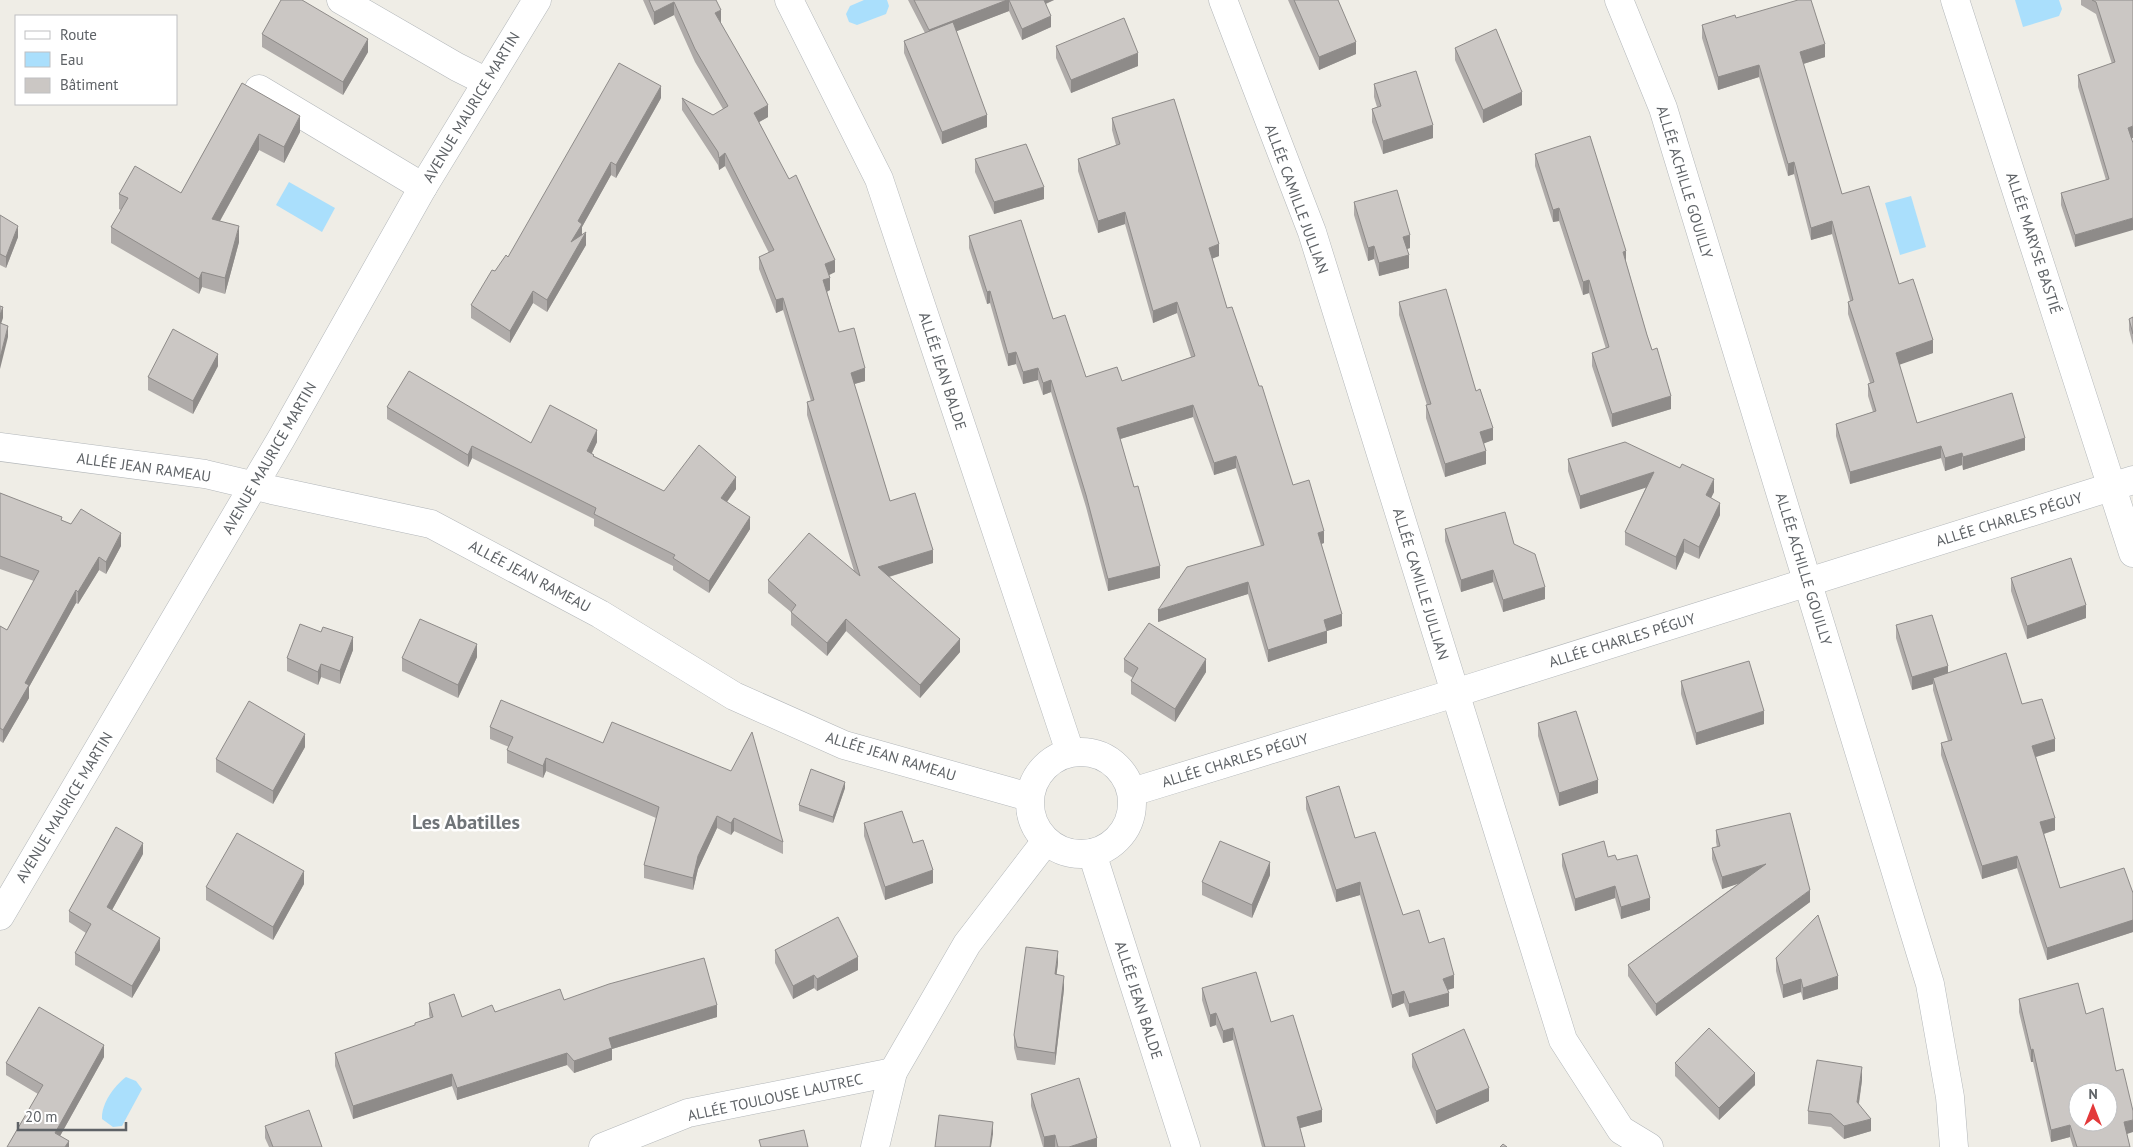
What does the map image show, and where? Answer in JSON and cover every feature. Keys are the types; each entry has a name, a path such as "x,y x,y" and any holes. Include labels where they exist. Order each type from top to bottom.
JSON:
{"street":[{"path":"341,0 457,68 487,82"},
{"name":"AVENUE MAURICE MARTIN","path":"0,916 253,486 423,187 537,0"},
{"name":"ALLÉE JEAN BALDE","path":"789,0 879,179 1070,752"},
{"name":"ALLÉE CAMILLE JULLIAN","path":"1223,0 1312,232 1563,1040 1621,1130 1649,1147"},
{"name":"ALLÉE ACHILLE GOUILLY","path":"1619,0 1663,108 1930,984 1950,1097 1954,1147"},
{"name":"ALLÉE MARYSE BASTIÉ","path":"1955,0 2123,483 2133,553"},
{"path":"259,89 423,187"},
{"name":"ALLÉE JEAN RAMEAU","path":"0,447 205,474 431,524 600,614 734,696 844,745 1030,797"},
{"name":"ALLÉE CHARLES PÉGUY","path":"1132,792 1455,693 2123,483"},
{"path":"1086,751 1102,756 1115,764 1126,777 1132,792 1132,808 1128,823 1120,837 1107,847 1092,853 1076,854 1060,850 1046,841 1036,829 1030,813 1030,797 1034,782 1042,768 1055,758 1070,752 1086,751"},
{"path":"875,1147 892,1072 967,944 1046,841"},
{"name":"ALLÉE JEAN BALDE","path":"1092,853 1186,1147"},
{"name":"ALLÉE TOULOUSE LAUTREC","path":"603,1147 688,1114 892,1072"}],"water":[{"path":"864,0 887,0 889,6 886,14 857,25 849,22 846,14 850,6"},
{"path":"2015,0 2059,0 2062,9 2059,16 2023,27"},
{"path":"289,182 335,208 322,232 276,205"},
{"path":"1911,196 1926,247 1900,255 1885,203"},
{"path":"126,1077 136,1081 142,1089 122,1126 113,1127 102,1119 102,1113 106,1101 113,1090"}],"building":[{"path":"281,0 302,0 368,39 343,82 262,34"},
{"path":"649,0 716,0 721,10 715,13 768,105 754,113 789,179 796,175 835,260 825,264 830,278 823,280 839,332 854,328 865,368 851,373 890,501 915,493 933,550 878,567 960,639 920,685 846,619 827,643 791,612 796,605 768,580 809,533 860,576 807,402 814,400 783,298 776,300 759,257 774,250 725,153 719,158 718,152 682,98 713,115 728,106 695,49 674,2 654,12"},
{"path":"914,0 1007,0 929,30"},
{"path":"1009,0 1044,0 1051,16 1022,29"},
{"path":"1294,0 1338,0 1356,42 1319,57"},
{"path":"1798,0 1811,0 1825,44 1800,52 1842,194 1869,186 1899,284 1913,279 1933,340 1896,353 1917,423 2012,393 2025,438 1963,457 1962,453 1945,458 1941,446 1850,472 1836,424 1876,411 1868,384 1874,382 1848,302 1853,300 1832,221 1811,228 1794,162 1788,164 1759,65 1718,77 1702,25 1735,15 1736,18"},
{"path":"2092,0 2133,0 2133,126 2128,128 2133,143 2133,218 2075,235 2061,193 2109,179 2078,75 2115,62 2096,2"},
{"path":"1124,18 1138,53 1071,80 1056,46"},
{"path":"953,22 987,115 942,132 904,41"},
{"path":"1496,29 1522,92 1483,110 1455,48"},
{"path":"619,63 661,86 616,165 611,162 578,221 582,224 571,242 586,232 547,300 533,291 510,331 471,305 492,270 495,271 506,255 508,257"},
{"path":"1416,71 1433,125 1383,141 1372,109 1381,106 1374,84"},
{"path":"242,83 300,116 284,147 259,134 212,219 239,226 225,278 202,272 199,279 111,227 128,198 119,194 135,166 181,193"},
{"path":"1174,99 1219,244 1209,248 1227,308 1232,307 1259,386 1262,386 1293,485 1309,480 1324,531 1318,533 1342,614 1324,620 1327,631 1268,650 1248,582 1158,610 1187,567 1264,545 1236,456 1214,463 1193,405 1117,428 1134,487 1138,486 1160,566 1108,579 1086,495 1051,380 1043,383 1038,368 1023,372 1016,352 1008,354 990,291 987,292 969,236 1021,220 1053,319 1065,315 1086,377 1117,367 1122,381 1195,356 1177,302 1153,311 1125,212 1098,221 1078,159 1120,144 1112,118"},
{"path":"1590,136 1626,251 1623,252 1647,335 1652,350 1657,348 1671,396 1612,414 1592,353 1609,347 1589,280 1583,282 1559,208 1553,210 1535,154"},
{"path":"1026,144 1044,187 994,202 975,159"},
{"path":"1397,190 1410,235 1403,237 1409,255 1379,263 1374,246 1368,248 1354,202"},
{"path":"0,215 18,226 6,257 0,254"},
{"path":"1446,289 1476,391 1480,389 1493,428 1480,432 1486,451 1445,464 1426,405 1431,404 1399,302"},
{"path":"2133,317 2133,334 2129,319"},
{"path":"0,323 8,326 0,358"},
{"path":"173,329 218,354 193,401 148,377"},
{"path":"409,371 531,443 550,405 597,430 587,451 593,456 664,491 699,445 736,477 721,498 750,517 709,581 673,558 675,555 594,514 596,508 472,446 468,455 387,407"},
{"path":"1625,442 1680,468 1682,464 1714,479 1706,495 1720,503 1699,547 1684,539 1676,557 1625,532 1654,472 1580,496 1568,459"},
{"path":"0,493 62,517 61,520 71,524 81,509 121,533 106,562 99,557 78,592 76,590 25,683 29,685 3,730 0,728 0,626 7,630 39,571 0,556"},
{"path":"1505,512 1514,544 1535,554 1545,587 1503,600 1493,570 1461,580 1445,529"},
{"path":"2071,558 2086,605 2027,626 2011,578"},
{"path":"1932,615 1948,666 1912,677 1896,625"},
{"path":"420,619 477,644 458,685 402,658"},
{"path":"1149,623 1206,659 1175,709 1131,681 1138,668 1124,659"},
{"path":"300,624 321,632 323,627 353,637 340,671 321,664 318,672 287,658"},
{"path":"2006,653 2022,704 2042,699 2055,739 2032,746 2055,818 2040,822 2060,888 2124,868 2133,893 2133,920 2047,948 2017,856 1982,866 1941,743 1952,740 1933,678"},
{"path":"1749,661 1764,711 1696,733 1681,681"},
{"path":"501,700 603,743 612,722 731,771 752,732 783,842 734,818 731,823 717,816 698,856 693,878 644,865 659,807 546,758 543,766 507,750 513,737 490,727"},
{"path":"249,701 305,734 273,791 216,759"},
{"path":"1576,711 1598,780 1559,793 1538,723"},
{"path":"811,769 845,782 833,817 799,805"},
{"path":"1339,786 1355,838 1375,832 1403,915 1419,910 1429,943 1444,938 1454,975 1443,979 1449,993 1409,1004 1404,991 1392,995 1360,882 1336,890 1306,797"},
{"path":"902,811 913,843 923,840 933,870 885,887 864,823"},
{"path":"1790,813 1810,890 1656,1004 1628,965 1766,864 1722,877 1712,848 1720,846 1716,830"},
{"path":"116,827 143,843 107,907 160,938 132,986 75,953 91,924 69,911"},
{"path":"237,833 304,871 273,927 206,887"},
{"path":"1220,841 1270,862 1252,905 1202,882"},
{"path":"1604,841 1608,857 1615,855 1617,860 1637,855 1650,898 1621,907 1615,886 1575,899 1562,854"},
{"path":"1818,915 1838,976 1803,988 1801,979 1783,985 1776,958"},
{"path":"838,917 858,957 817,979 814,975 793,986 775,950"},
{"path":"1026,947 1058,951 1055,974 1064,976 1055,1053 1017,1047 1014,1035"},
{"path":"704,958 717,1005 609,1038 612,1048 574,1061 567,1053 457,1088 452,1074 353,1106 335,1053 433,1017 429,1003 454,994 462,1017 492,1005 495,1012 560,989 564,1000 609,984"},
{"path":"1256,972 1271,1022 1293,1015 1322,1110 1297,1117 1305,1147 1265,1147 1233,1028 1223,1031 1216,1013 1210,1015 1202,988"},
{"path":"2078,983 2086,1014 2103,1008 2116,1071 2123,1069 2133,1111 2133,1120 2124,1122 2130,1147 2077,1147 2072,1132 2118,1132 2118,1082 2068,1082 2068,1126 2051,1130 2033,1049 2031,1050 2019,999"},
{"path":"39,1007 104,1045 55,1133 69,1141 65,1147 7,1147 43,1085 6,1063"},
{"path":"1709,1028 1755,1073 1719,1108 1675,1063"},
{"path":"1464,1029 1489,1088 1436,1111 1412,1054"},
{"path":"1817,1060 1862,1067 1857,1102 1871,1119 1844,1126 1831,1114 1808,1111"},
{"path":"1079,1078 1097,1138 1069,1147 1058,1147 1055,1135 1044,1137 1031,1094"},
{"path":"309,1110 322,1147 273,1147 265,1126"},
{"path":"939,1115 993,1122 990,1147 935,1147"},
{"path":"804,1130 808,1147 761,1147 759,1140"}],"district":[{"name":"Les Abatilles","path":"466,822"}]}
